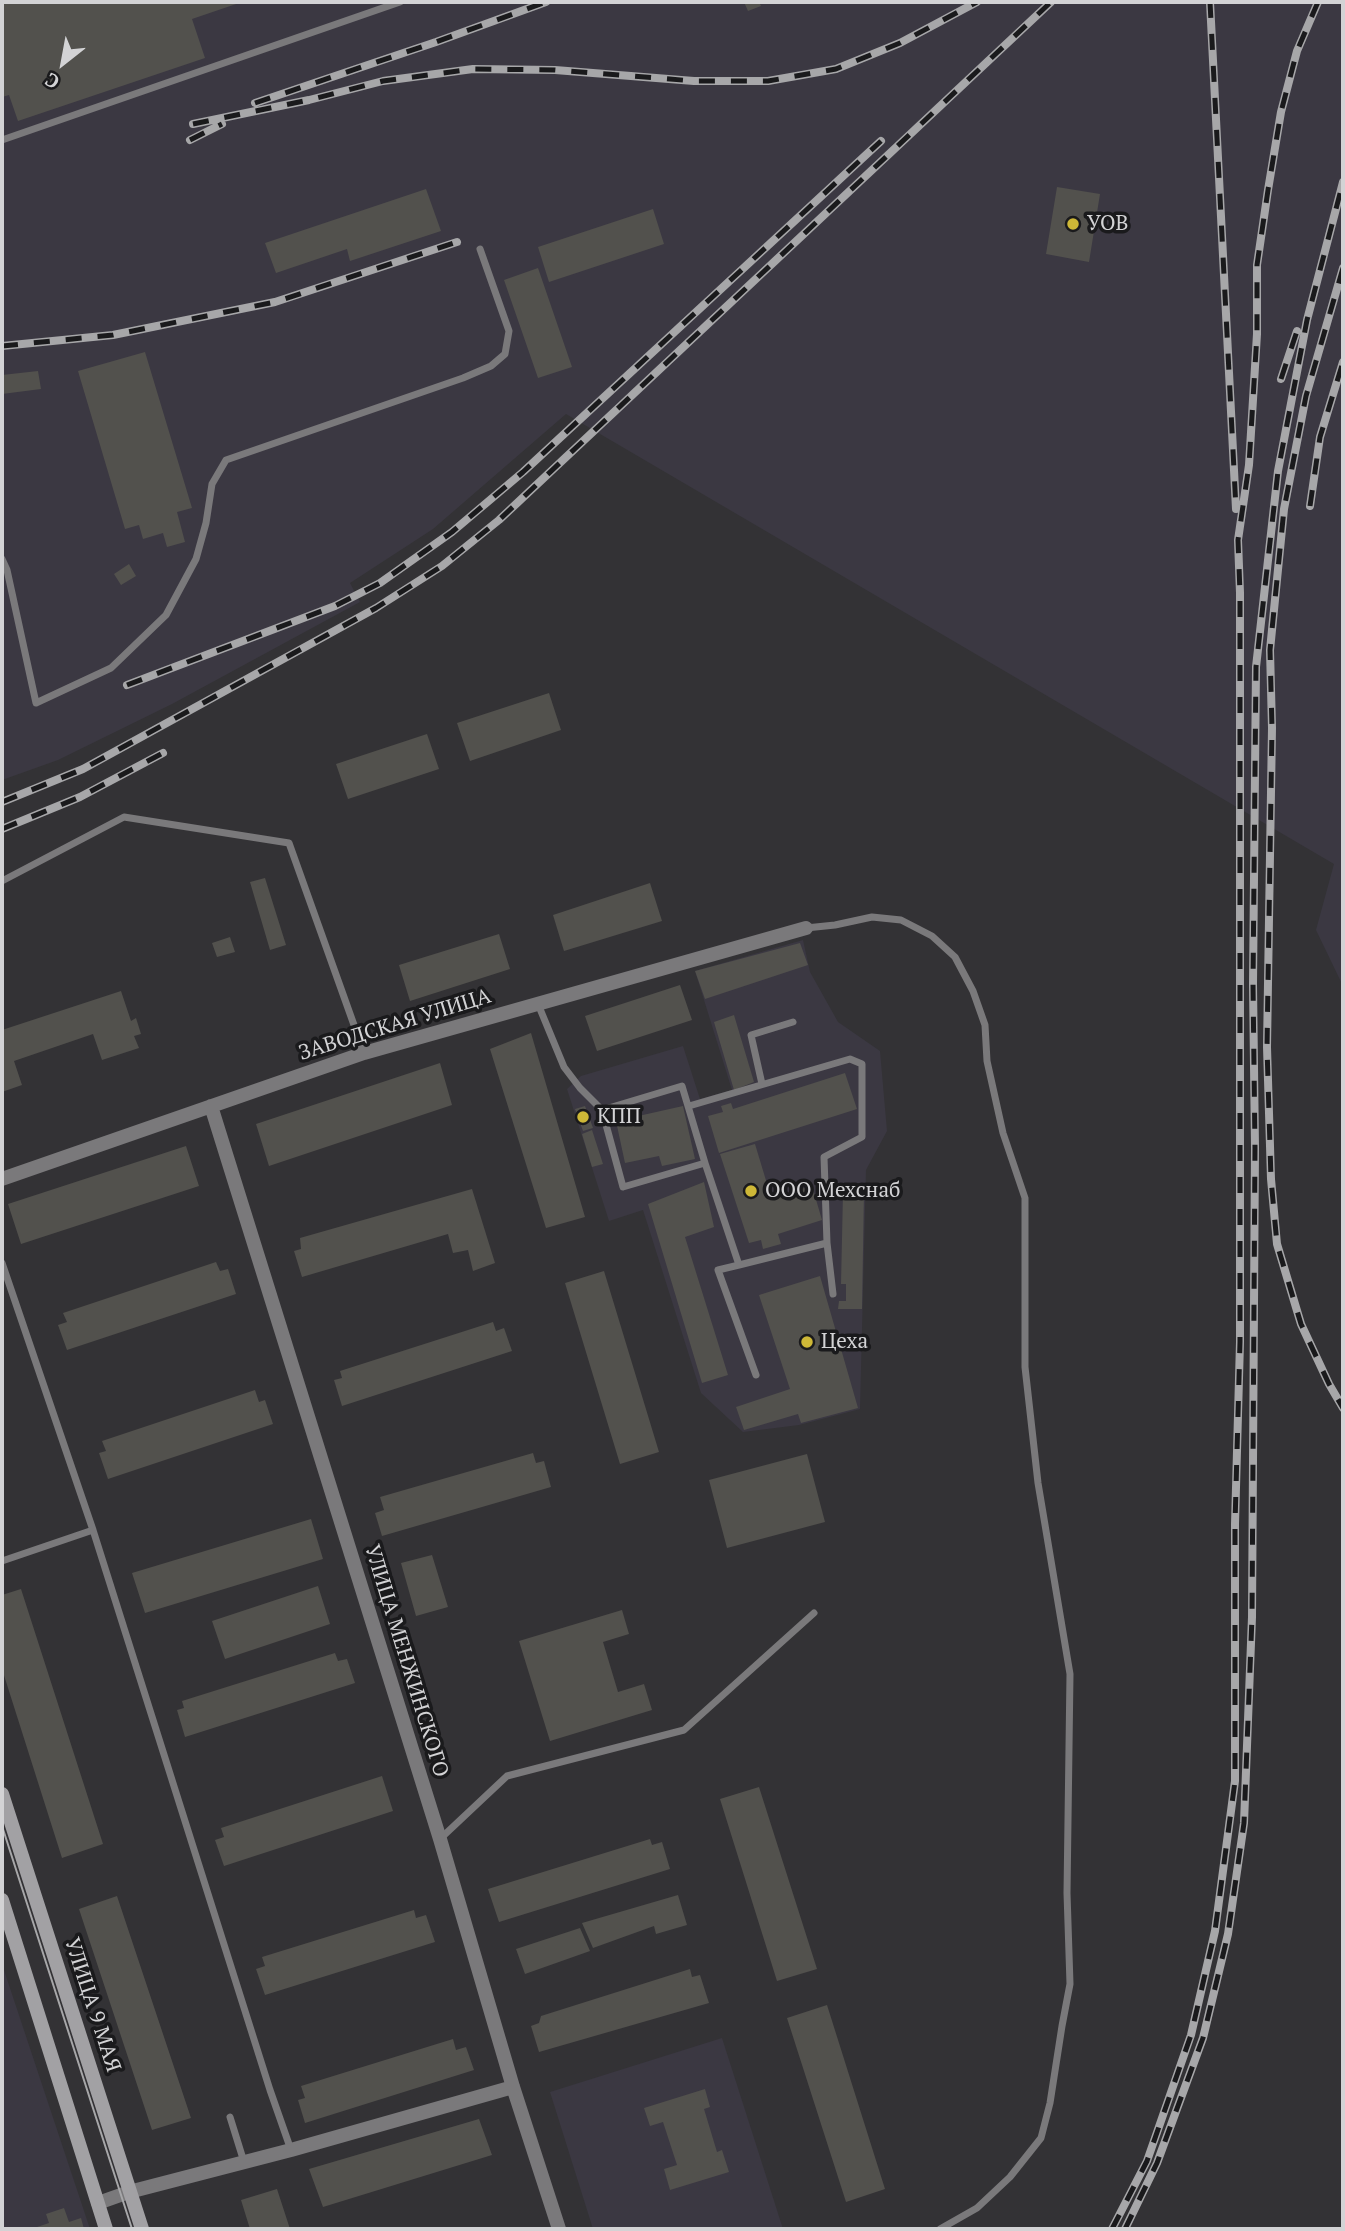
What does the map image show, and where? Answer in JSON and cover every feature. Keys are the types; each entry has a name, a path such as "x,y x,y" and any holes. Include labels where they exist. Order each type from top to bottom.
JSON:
{"main road":[{"name":"УЛИЦА 9 МАЯ","path":"2,1794 142,2229"},
{"path":"2,1900 106,2229"}],"street":[{"name":"ЗАВОДСКАЯ УЛИЦА","path":"2,1179 364,1053 806,928"},
{"name":"УЛИЦА МЕНЖИНСКОГО","path":"211,1106 559,2229"},
{"path":"98,2203 513,2087"}],"lane":[{"path":"2,140 400,2"},
{"path":"2,559 7,570 36,703 111,668 166,615 196,559 206,523 212,484 226,460 463,378 491,366 505,354 509,331 480,249"},
{"path":"2,881 124,817 289,843 364,1053"},
{"path":"806,928 872,917 901,920 933,936 955,957 973,991 985,1025 987,1061 1003,1133 1025,1198 1025,1367 1038,1483 1070,1674 1067,1893 1070,1984 1050,2103 1041,2138 1010,2177 977,2208 940,2229"},
{"path":"537,1004 564,1067 602,1110 623,1187 705,1163"},
{"path":"762,1084 751,1035 793,1021"},
{"path":"689,1106 849,1059 862,1064 862,1137 824,1157 827,1242 833,1294"},
{"path":"602,1110 682,1086 739,1265"},
{"path":"756,1375 718,1270 827,1242"},
{"path":"2,1263 93,1530 270,2090 292,2150"},
{"path":"2,1561 93,1530"},
{"path":"440,1839 508,1776 684,1730 814,1613"},
{"path":"230,2117 244,2162"}],"shaded area":[{"path":"2,2 1343,2 1343,986 1316,930 1334,864 566,414 433,529 350,583 360,602 172,704 58,760 2,780"},
{"path":"803,940 810,972 838,1022 880,1051 887,1131 866,1170 860,1409 799,1425 743,1432 701,1393 643,1210 609,1221 567,1089 581,1076 683,1046 700,1099 732,1090 695,971"},
{"path":"2,1964 90,2229 2,2229"},
{"path":"722,2038 783,2229 593,2229 550,2092"}],"building":[{"path":"2,2 242,2 192,19 205,58 18,121 9,95 2,97"},
{"path":"744,2 759,2 761,6 748,11"},
{"name":"УОВ","path":"1057,187 1100,194 1089,262 1046,254"},
{"path":"426,189 441,231 350,261 347,249 276,273 265,243"},
{"path":"653,209 664,244 549,282 538,247"},
{"path":"538,268 572,367 538,378 504,280"},
{"path":"145,352 192,508 177,512 185,542 167,547 163,533 143,539 139,525 125,529 78,371"},
{"path":"38,371 41,389 2,394 2,375"},
{"path":"129,564 136,576 121,585 114,574"},
{"path":"549,693 561,730 470,761 457,723"},
{"path":"427,734 439,769 348,799 336,764"},
{"path":"265,878 286,945 270,950 250,882"},
{"path":"650,883 662,921 564,951 553,915"},
{"path":"499,934 510,969 410,1001 399,965"},
{"path":"230,937 235,952 217,957 212,943"},
{"path":"800,943 808,965 705,999 695,971"},
{"path":"680,985 692,1020 597,1051 585,1016"},
{"path":"121,991 131,1021 136,1018 141,1034 134,1036 139,1048 102,1060 93,1034 14,1061 22,1085 2,1092 2,1030"},
{"path":"734,1015 754,1082 734,1090 714,1022"},
{"path":"531,1033 585,1217 546,1228 490,1049"},
{"path":"440,1063 452,1105 269,1166 256,1124"},
{"path":"845,1073 857,1109 719,1153 708,1116 723,1112 721,1106 731,1103 733,1109"},
{"name":"КПП","path":"585,1106 593,1128 583,1131 575,1109"},
{"path":"683,1106 695,1159 662,1166 659,1156 625,1163 616,1121"},
{"path":"592,1130 603,1164 592,1167 582,1134"},
{"name":"ООО Мехснаб","path":"755,1144 771,1197 812,1186 822,1220 778,1234 781,1244 763,1249 761,1240 749,1243 720,1154"},
{"path":"186,1146 199,1186 21,1244 8,1204"},
{"path":"704,1182 714,1227 685,1237 728,1375 702,1383 648,1204"},
{"path":"472,1189 495,1263 473,1271 468,1250 453,1253 448,1234 302,1277 294,1251 301,1249 300,1238"},
{"path":"843,1192 864,1192 862,1309 838,1309 839,1301 846,1301 846,1284 841,1284"},
{"path":"216,1262 220,1271 228,1269 236,1294 67,1350 58,1325 67,1322 63,1313"},
{"path":"604,1271 659,1452 620,1464 565,1283"},
{"name":"Цеха","path":"820,1276 858,1408 801,1423 798,1414 744,1430 736,1407 790,1389 759,1295"},
{"path":"493,1322 496,1331 504,1328 512,1351 342,1406 334,1380 342,1378 340,1371"},
{"path":"255,1390 259,1402 265,1400 273,1424 108,1479 99,1453 106,1451 102,1441"},
{"path":"533,1453 536,1463 544,1461 551,1487 382,1536 375,1513 384,1510 380,1497"},
{"path":"807,1454 825,1522 727,1548 709,1480"},
{"path":"311,1519 323,1559 145,1613 132,1573"},
{"path":"432,1555 448,1607 416,1616 401,1563"},
{"path":"318,1586 330,1624 225,1659 212,1621"},
{"path":"21,1589 103,1844 62,1858 2,1669 2,1595"},
{"path":"622,1610 629,1634 603,1642 618,1692 644,1684 652,1710 550,1741 519,1641"},
{"path":"335,1653 338,1661 347,1659 355,1683 185,1737 177,1710 184,1708 182,1701"},
{"path":"382,1776 393,1811 224,1866 215,1840 224,1837 221,1828"},
{"path":"759,1787 817,1969 777,1981 720,1799"},
{"path":"650,1839 652,1845 662,1842 670,1869 499,1922 488,1889"},
{"path":"678,1895 687,1925 656,1934 654,1926 593,1948 582,1923"},
{"path":"117,1896 191,2118 152,2130 79,1909"},
{"path":"414,1910 416,1918 426,1915 435,1942 265,1995 256,1969 265,1966 262,1957"},
{"path":"580,1928 590,1951 525,1974 516,1949"},
{"path":"690,1969 692,1977 700,1975 709,2003 539,2052 531,2026 539,2023 541,2016"},
{"path":"827,2005 885,2189 846,2202 787,2018"},
{"path":"453,2039 456,2050 466,2047 474,2070 305,2123 298,2100 305,2098 301,2086"},
{"path":"705,2089 710,2107 704,2109 717,2152 722,2150 729,2172 670,2190 664,2169 677,2165 663,2122 650,2126 644,2108"},
{"path":"479,2119 492,2155 323,2207 309,2169"},
{"path":"277,2189 290,2229 250,2229 241,2200"},
{"path":"64,2208 69,2222 81,2218 84,2229 37,2229 49,2223 46,2214"}],"tram line":[{"path":"2,1826 132,2229"}],"railway":[{"path":"255,103 546,2"},
{"path":"193,124 309,100 383,81 473,69 555,70 694,81 768,81 836,69 900,43 977,2"},
{"path":"2,802 83,769 376,608 442,566 499,520 1051,2"},
{"path":"1210,2 1236,509"},
{"path":"1112,2229 1147,2161 1191,2035 1215,1931 1235,1781 1235,1524 1240,1342 1238,540 1249,465 1257,334 1257,265 1268,190 1281,112 1297,51 1318,2"},
{"path":"190,140 222,124"},
{"path":"127,685 335,606 380,583 452,532 523,472 881,141"},
{"path":"1125,2229 1157,2163 1203,2038 1228,1934 1244,1823 1252,1617 1256,667 1278,471 1307,320 1343,182"},
{"path":"2,346 113,335 275,302 457,242"},
{"path":"1343,268 1306,396 1284,509 1270,650 1272,728 1267,1047 1271,1179 1277,1244 1301,1324 1343,1408"},
{"path":"1281,379 1297,331"},
{"path":"1310,506 1320,437 1343,362"},
{"path":"2,829 80,797 163,753"}],"place":[{"name":"УОВ","path":"1073,224"},
{"name":"КПП","path":"583,1117"},
{"name":"ООО Мехснаб","path":"751,1191"},
{"name":"Цеха","path":"807,1342"}]}
